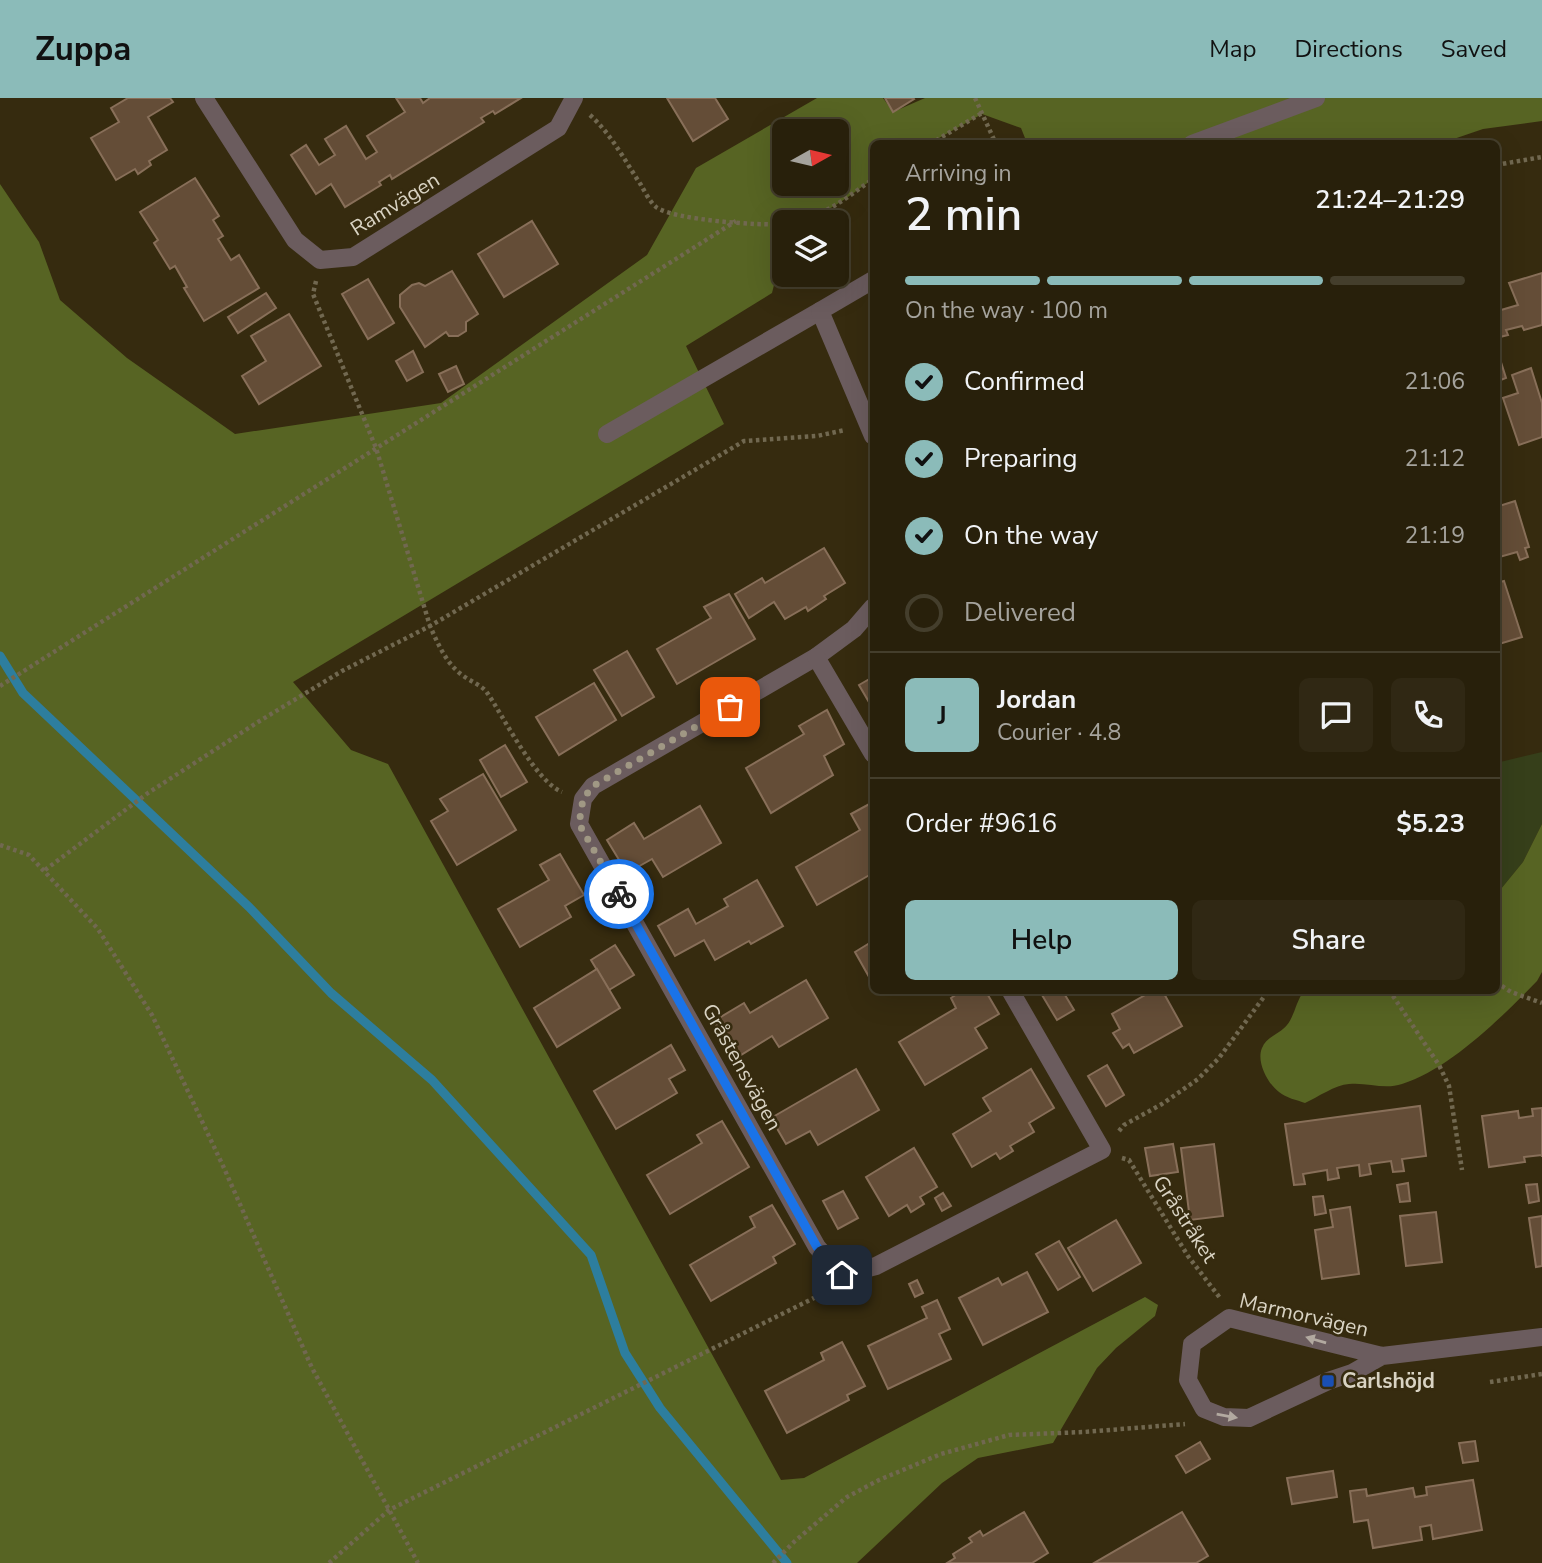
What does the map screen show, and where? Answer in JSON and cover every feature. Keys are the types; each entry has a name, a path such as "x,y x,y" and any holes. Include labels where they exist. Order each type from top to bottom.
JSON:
{"street":[{"path":"204,98 295,240 320,260"},
{"path":"1203,140 1316,98"},
{"name":"Ramvägen","path":"320,260 353,257 558,128 574,99"},
{"path":"607,434 870,282"},
{"path":"820,311 870,429"},
{"path":"583,799 593,786 816,657 854,628 870,610"},
{"path":"816,657 870,749"},
{"name":"Gråstensvägen","path":"583,799 579,824 817,1247 842,1275"},
{"path":"842,1275 876,1266 1102,1150 1012,994"},
{"name":"Marmorvägen","path":"1382,1356 1352,1373 1328,1381 1249,1418 1224,1417 1204,1409 1188,1380 1192,1345 1229,1318 1382,1356 1542,1337"}],"path":[{"path":"975,98 994,140"},
{"path":"574,99 604,128 655,206 670,215 772,225"},
{"path":"937,140 982,113"},
{"path":"1500,164 1542,156"},
{"path":"827,210 870,181"},
{"path":"0,686 736,221"},
{"path":"320,260 313,294 376,448 430,626 440,648 449,663 486,691 535,768 553,788 583,799"},
{"path":"45,870 148,793 258,722 342,671 430,626 744,441 870,431"},
{"path":"0,845 29,855 98,929 152,1015 224,1168 312,1368 418,1563"},
{"path":"1500,985 1511,992 1542,1003"},
{"path":"1102,1150 1124,1125 1162,1104 1198,1079 1219,1058 1266,994"},
{"path":"1392,994 1449,1086 1461,1170"},
{"name":"Gråstråket","path":"1102,1150 1129,1160 1188,1256 1218,1294 1229,1318"},
{"path":"329,1563 388,1510 834,1288 842,1275"},
{"path":"1490,1382 1542,1374"},
{"path":"773,1563 847,1497 879,1480 971,1444 1009,1435 1179,1425 1197,1422 1204,1409"}],"green space":[{"path":"817,98 883,98 893,112 925,98 1542,98 1542,121 1483,129 1451,140 1026,140 1021,128 982,114 935,140 870,140 870,181 842,201 826,210 772,210 772,293 686,346 724,424 293,682 351,750 388,764 781,1480 804,1478 1145,1297 1158,1305 1155,1316 1116,1348 1097,1368 1053,1443 978,1458 942,1483 857,1563 0,1563 0,184 39,242 60,300 127,358 235,434 441,403 647,255 696,168 772,124 772,196 849,196 849,119 781,119"},
{"path":"1542,752 1542,824 1523,862 1500,890 1500,762"},
{"path":"1542,824 1542,972 1537,981 1492,1025 1438,1067 1402,1084 1344,1085 1305,1103 1285,1096 1275,1088 1262,1066 1262,1048 1287,1025 1302,994 1500,994 1500,890 1523,862"}],"building":[{"path":"128,98 170,98 173,102 148,117 167,150 149,161 151,165 138,174 135,169 116,180 91,138 119,122 111,108"},
{"path":"396,98 420,98 423,103 430,98 521,98 495,114 493,111 481,118 484,122 392,179 390,175 379,182 381,185 345,207 331,184 316,194 291,155 306,145 319,165 335,155 325,139 346,126 366,159 377,152 367,136 405,112"},
{"path":"667,98 715,98 728,119 693,141"},
{"path":"885,98 913,98 914,99 893,112"},
{"path":"195,178 219,216 213,220 223,236 218,239 231,260 239,255 259,288 204,321 184,288 187,287 175,266 170,269 154,243 158,240 140,212"},
{"path":"532,221 558,264 504,297 478,254"},
{"path":"452,271 478,314 466,322 466,331 458,336 449,336 446,332 425,347 400,307 400,295 412,285 419,283 425,286"},
{"path":"1542,273 1542,325 1524,330 1522,326 1506,330 1508,335 1500,337 1500,308 1501,310 1518,305 1509,283"},
{"path":"368,279 394,323 368,339 342,294"},
{"path":"266,293 276,308 238,333 228,317"},
{"path":"289,314 321,366 259,404 242,376 266,361 251,336"},
{"path":"413,351 423,372 407,381 396,361"},
{"path":"1500,359 1506,378 1500,380"},
{"path":"456,366 464,384 448,392 439,374"},
{"path":"1531,368 1542,403 1542,437 1519,445 1503,398 1518,393 1512,375"},
{"path":"1515,501 1529,547 1525,548 1528,557 1520,560 1517,552 1500,557 1500,506"},
{"path":"824,548 845,583 824,596 826,599 808,611 806,607 785,619 774,602 749,618 735,594 762,578 765,583"},
{"path":"1504,581 1522,637 1500,644 1500,582"},
{"path":"729,594 755,639 677,684 657,649 711,618 704,607"},
{"path":"627,651 654,697 622,716 594,670"},
{"path":"870,679 870,704 859,685"},
{"path":"594,683 616,720 559,755 536,717"},
{"path":"827,710 844,744 824,756 833,775 771,813 746,768 804,734 799,726"},
{"path":"505,745 527,782 501,797 480,760"},
{"path":"483,774 516,830 457,865 431,821 448,811 440,799"},
{"path":"870,804 870,875 817,905 796,867 860,830 851,814"},
{"path":"700,806 721,843 663,877 652,859 627,873 607,840 634,823 644,839"},
{"path":"560,854 584,895 565,906 571,917 520,947 498,909 549,880 540,865"},
{"path":"757,880 783,926 715,960 704,940 675,956 658,926 688,909 696,924 728,906 724,899"},
{"path":"870,943 870,979 855,952"},
{"path":"615,945 634,975 609,990 591,960"},
{"path":"597,969 620,1008 557,1047 534,1008"},
{"path":"806,980 828,1018 779,1047 772,1036 736,1058 714,1021 744,1003 750,1013"},
{"path":"957,994 987,994 999,1014 975,1028 987,1048 925,1085 899,1042 956,1008 951,998"},
{"path":"1041,994 1064,994 1074,1010 1057,1020"},
{"path":"1147,994 1164,994 1182,1026 1134,1053 1129,1044 1123,1048 1113,1033 1120,1029 1112,1014"},
{"path":"671,1045 685,1070 669,1079 677,1093 616,1129 594,1091"},
{"path":"1107,1065 1124,1095 1106,1106 1088,1076"},
{"path":"856,1069 879,1110 818,1145 810,1131 786,1144 771,1118"},
{"path":"1031,1069 1054,1108 1029,1123 1034,1132 1010,1146 1013,1151 1000,1159 996,1153 972,1167 953,1134 991,1111 983,1098"},
{"path":"1420,1106 1426,1156 1402,1159 1404,1171 1393,1172 1391,1161 1369,1164 1371,1174 1360,1176 1359,1165 1337,1168 1339,1178 1328,1180 1327,1170 1303,1174 1305,1184 1294,1185 1285,1124"},
{"path":"1542,1108 1542,1155 1524,1157 1525,1162 1489,1167 1482,1116 1518,1111 1519,1118 1533,1116 1532,1109"},
{"path":"722,1121 749,1167 670,1214 647,1175 702,1143 697,1135"},
{"path":"1173,1144 1178,1172 1150,1176 1145,1148"},
{"path":"1214,1144 1223,1216 1190,1220 1181,1148"},
{"path":"914,1148 937,1187 920,1197 924,1204 911,1212 907,1205 889,1216 866,1177"},
{"path":"1408,1183 1410,1201 1400,1202 1397,1185"},
{"path":"1537,1184 1539,1201 1529,1203 1526,1185"},
{"path":"843,1191 858,1218 838,1229 823,1201"},
{"path":"943,1193 951,1206 942,1211 935,1198"},
{"path":"1323,1196 1326,1213 1315,1215 1313,1197"},
{"path":"772,1205 795,1244 773,1257 776,1263 711,1301 690,1265 755,1227 750,1217"},
{"path":"1350,1207 1359,1274 1322,1279 1315,1230 1333,1227 1330,1210"},
{"path":"1436,1212 1442,1262 1406,1266 1400,1216"},
{"path":"1542,1216 1542,1266 1536,1267 1529,1218"},
{"path":"1116,1220 1141,1263 1093,1291 1068,1248"},
{"path":"1059,1241 1080,1277 1058,1290 1036,1254"},
{"path":"1027,1272 1048,1312 983,1345 959,1298 998,1278 1002,1285"},
{"path":"917,1280 923,1293 915,1297 909,1284"},
{"path":"937,1300 950,1329 939,1334 951,1359 888,1389 868,1346 927,1318 922,1307"},
{"path":"842,1342 865,1386 847,1395 849,1400 787,1433 765,1391 824,1360 821,1353"},
{"path":"1475,1441 1478,1461 1463,1463 1459,1443"},
{"path":"1200,1442 1210,1459 1186,1473 1176,1456"},
{"path":"1333,1471 1337,1497 1292,1504 1287,1478"},
{"path":"1473,1480 1482,1530 1433,1539 1431,1525 1420,1527 1422,1540 1373,1548 1368,1520 1354,1522 1350,1491 1366,1489 1367,1496 1413,1488 1415,1497 1427,1495 1426,1487"},
{"path":"1024,1512 1048,1553 1032,1563 947,1563 955,1558 953,1554 972,1542 969,1538 980,1531 983,1536"},
{"path":"1182,1512 1208,1556 1196,1563 1094,1563"}],"waterway":[{"path":"0,656 23,693 249,907 331,993 432,1080 591,1255 625,1353 660,1408 787,1563"}],"way so far":[{"path":"619,894 579,824 583,799 593,786 730,707"}],"place":[{"name":"Carlshöjd","path":"1328,1381"}],"route":[{"path":"619,894 817,1247 842,1275"}]}
